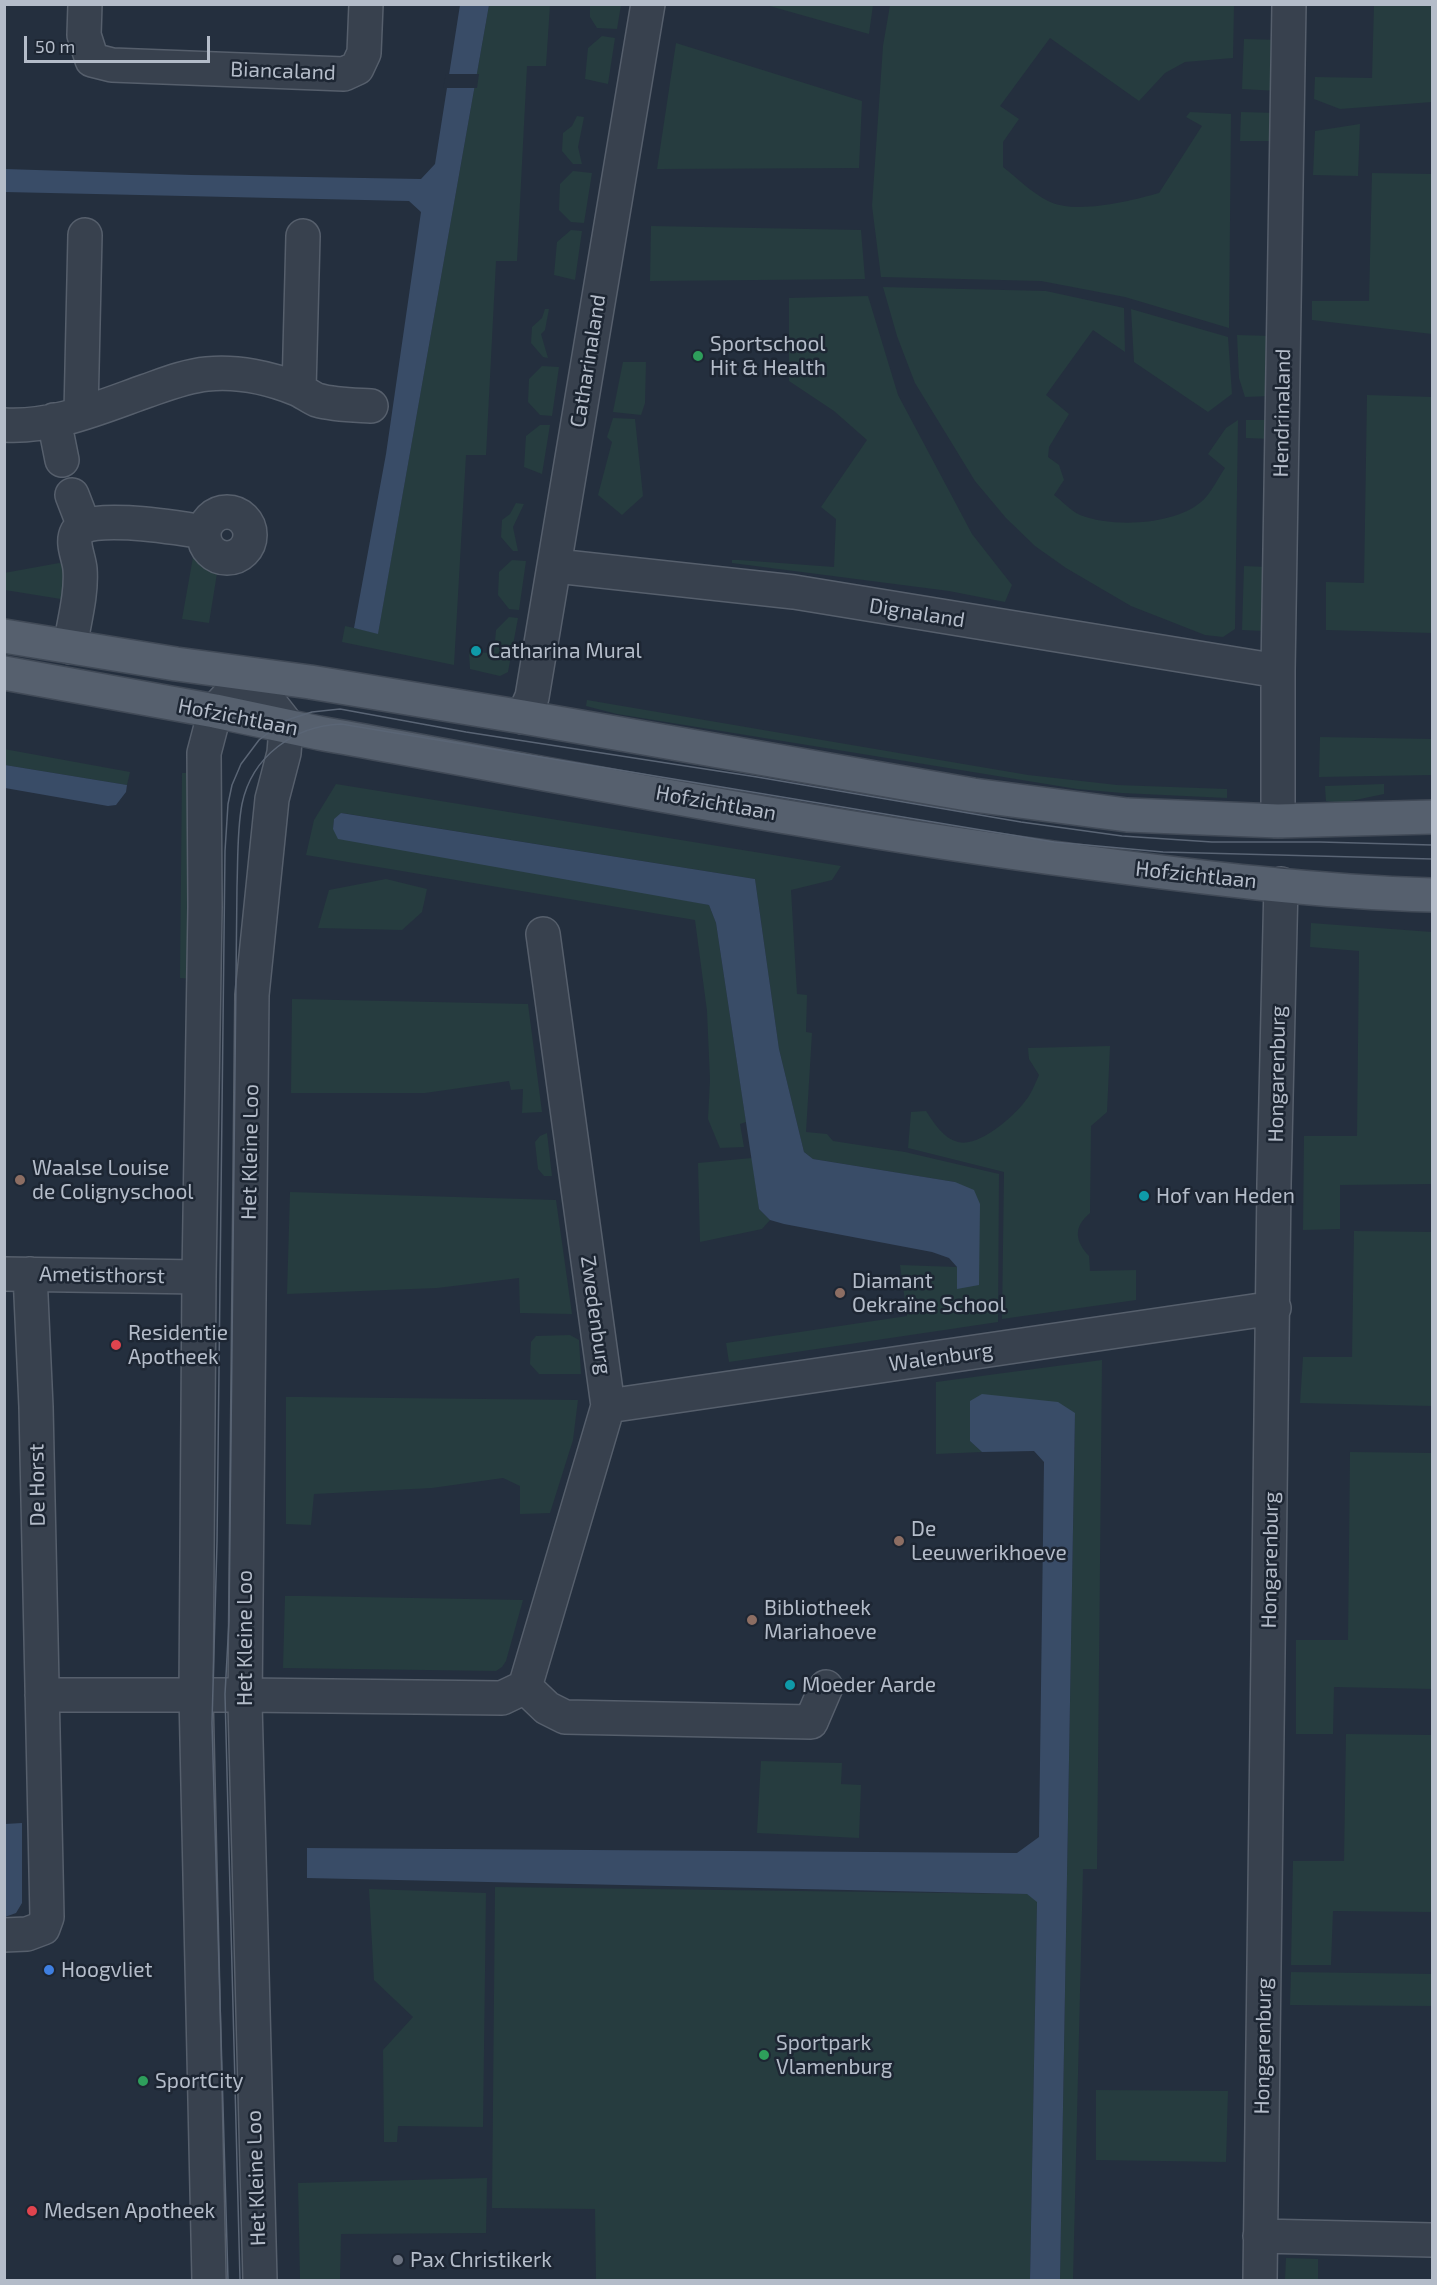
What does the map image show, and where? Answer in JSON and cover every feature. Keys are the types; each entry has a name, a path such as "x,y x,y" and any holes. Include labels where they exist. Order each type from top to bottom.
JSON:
{"main road":[{"name":"Hofzichtlaan","path":"4,636 523,717 984,796 1127,815 1278,820 1432,817"},
{"name":"Hofzichtlaan","path":"4,673 215,711 286,727 962,846 1212,878 1369,894 1432,895"}],"street":[{"name":"Biancaland","path":"85,4 84,35 92,60 112,66 344,74 357,68 364,53 366,4"},
{"name":"Catharinaland","path":"523,717 532,697 556,566 648,4"},
{"name":"Hendrinaland","path":"1278,820 1278,671 1289,4"},
{"path":"62,460 85,235"},
{"path":"299,390 303,236"},
{"path":"4,425 20,426 68,417 183,378 208,374 246,375 278,382 315,399 332,403 371,406"},
{"path":"72,495 84,526"},
{"path":"70,647 80,581 75,543 77,531 84,526 114,522 204,532"},
{"name":"Dignaland","path":"556,566 794,592 1278,671"},
{"path":"209,2280 196,1695 204,753 215,711 248,675 284,721 286,727"},
{"name":"Het Kleine Loo","path":"260,2280 245,1695 252,995 272,799 284,753 286,727"},
{"name":"Hongarenburg","path":"1260,2280 1281,884"},
{"name":"Zwedenburg","path":"525,1687 608,1406 543,934"},
{"path":"203,996 252,995"},
{"name":"Ametisthorst","path":"17,1274 199,1277"},
{"name":"De Horst","path":"4,1935 27,1934 43,1928 47,1917 35,1396 17,1274"},
{"name":"Walenburg","path":"608,1406 1274,1308"},
{"path":"42,1695 502,1698 525,1687 547,1708 565,1717 811,1722 826,1687"},
{"path":"1260,2236 1432,2240"}],"green space":[{"path":"489,5 550,5 546,66 527,66 517,261 496,261 486,455 466,455 454,665 342,642 345,626 378,633"},
{"path":"590,5 621,5 617,29 597,28 590,17"},
{"path":"766,5 873,5 869,34"},
{"path":"890,5 1234,5 1233,58 1185,62 1165,73 1139,101 1050,38 1000,106 1019,119 1003,142 1003,167 1042,198 1059,205 1073,207 1134,200 1159,193 1202,126 1186,117 1190,112 1231,114 1229,328 1125,297 1041,281 881,277 872,206 883,46"},
{"path":"1374,5 1432,5 1432,102 1340,109 1314,99 1315,77 1372,78"},
{"path":"602,36 615,38 608,84 585,79 588,48"},
{"path":"1244,39 1280,40 1278,91 1242,89"},
{"path":"676,43 862,101 859,168 657,169"},
{"path":"1241,112 1277,113 1276,141 1240,141"},
{"path":"577,116 584,117 578,147 582,164 573,164 562,151 563,133 572,126"},
{"path":"1360,124 1358,176 1313,175 1315,131"},
{"path":"573,171 592,173 584,223 571,222 559,210 560,184"},
{"path":"1372,173 1432,174 1432,334 1312,320 1312,301 1369,301"},
{"path":"651,226 861,230 865,279 650,281"},
{"path":"571,230 582,231 575,280 554,275 557,242"},
{"path":"883,287 1046,291 1124,308 1125,352 1093,330 1046,395 1069,414 1049,447 1048,457 1059,465 1064,480 1054,495 1080,515 1109,522 1143,522 1175,516 1201,502 1211,490 1225,468 1208,454 1226,428 1238,420 1235,629 1223,637 1205,635 1131,606 1066,568 1035,546 1006,518 975,481 915,383 897,336"},
{"path":"868,296 898,395 972,534 1012,585 1005,602 949,591 732,563 732,560 739,560 834,567 836,519 821,507 867,440 834,411 789,381 789,298"},
{"path":"545,309 549,309 545,330 541,334 548,358 543,357 531,343 532,327 542,318"},
{"path":"1131,309 1228,337 1232,394 1208,412 1134,362"},
{"path":"1237,335 1272,336 1271,396 1245,397 1239,378"},
{"path":"623,362 646,362 645,403 641,415 613,412"},
{"path":"542,366 559,367 552,416 540,415 528,402 529,379"},
{"path":"1367,395 1432,397 1432,633 1326,630 1326,582 1364,583"},
{"path":"613,418 635,419 643,496 622,515 598,495 612,442 607,437"},
{"path":"1246,420 1271,420 1271,439 1246,438"},
{"path":"540,425 550,425 542,474 524,467 526,436"},
{"path":"516,503 524,504 513,527 518,551 513,551 501,537 502,520 510,514"},
{"path":"195,546 204,560 218,567 209,623 182,619"},
{"path":"512,560 526,561 519,610 509,609 498,595 499,572"},
{"path":"59,563 65,565 67,600 5,590 4,573"},
{"path":"1244,566 1266,567 1264,631 1242,630"},
{"path":"509,617 518,618 508,672 500,676 470,669 469,652 494,653 496,630"},
{"path":"587,700 1028,775 1117,785 1227,789 1227,798 1077,789 617,714 586,706"},
{"path":"1320,737 1432,739 1432,775 1319,777"},
{"path":"4,749 130,772 127,785 5,765"},
{"path":"182,773 197,773 194,979 180,978"},
{"path":"336,784 841,866 832,880 791,890 797,994 807,995 806,1032 812,1033 806,1132 827,1134 833,1141 905,1152 999,1174 998,1322 729,1362 726,1343 907,1316 900,1265 957,1267 979,1285 955,1182 813,1159 804,1152 779,1049 755,879 342,813 334,819 333,829 709,905 716,923 746,1122 740,1124 744,1147 720,1148 708,1119 710,1080 707,1011 695,920 306,855 314,820"},
{"path":"1384,784 1384,794 1341,803 1326,801 1325,786"},
{"path":"386,879 427,889 422,912 402,930 318,928 329,890"},
{"path":"1311,923 1432,932 1432,1184 1340,1185 1340,1229 1303,1230 1304,1136 1357,1136 1359,951 1310,947"},
{"path":"292,999 528,1004 542,1112 522,1113 523,1089 511,1090 509,1081 425,1093 291,1093"},
{"path":"1110,1046 1107,1112 1091,1126 1090,1213 1081,1224 1078,1234 1081,1245 1089,1256 1090,1271 1136,1270 1136,1300 1002,1319 1004,1172 908,1148 911,1112 926,1111 939,1129 953,1140 967,1142 977,1140 1008,1120 1029,1096 1039,1075 1029,1059 1028,1048"},
{"path":"547,1133 552,1176 544,1176 538,1169 535,1142"},
{"path":"752,1158 759,1209 770,1220 762,1229 700,1242 698,1163"},
{"path":"290,1192 556,1200 572,1314 520,1313 519,1278 437,1288 287,1294"},
{"path":"1354,1231 1432,1232 1432,1406 1300,1403 1303,1357 1352,1357"},
{"path":"570,1335 579,1340 581,1374 539,1374 530,1364 531,1342 536,1336"},
{"path":"1102,1360 1097,1869 1083,1869 1073,2280 1060,2280 1075,1414 970,1441 982,1452 936,1454 936,1382"},
{"path":"286,1397 578,1400 573,1440 550,1513 520,1514 520,1486 503,1478 432,1488 314,1494 311,1525 286,1524"},
{"path":"1350,1452 1432,1453 1432,1689 1334,1687 1333,1734 1296,1734 1296,1640 1348,1640"},
{"path":"285,1596 523,1600 506,1661 496,1671 283,1668"},
{"path":"1346,1734 1432,1735 1432,1912 1333,1911 1331,1965 1291,1965 1293,1861 1344,1861"},
{"path":"761,1761 842,1763 841,1784 861,1785 859,1838 757,1833"},
{"name":"Sportpark Vlamenburg","path":"495,1887 1027,1894 1037,1901 1030,2280 596,2280 595,2209 492,2208"},
{"path":"369,1889 486,1893 483,2127 398,2126 397,2142 384,2142 383,2050 413,2017 374,1980"},
{"path":"1291,1972 1432,1974 1432,2006 1290,2005"},
{"path":"1096,2090 1228,2091 1226,2162 1096,2160"},
{"path":"487,2178 486,2233 341,2234 340,2280 300,2280 298,2183"},
{"path":"1286,2258 1318,2259 1318,2280 1285,2280"}],"water":[{"path":"460,5 489,5 378,634 354,628 386,454 421,212 409,201 5,192 5,169 421,179 435,164"},
{"path":"5,765 127,785 126,792 116,805 108,806 5,788"},
{"path":"341,813 755,879 779,1049 804,1152 813,1159 955,1182 974,1190 980,1204 979,1285 957,1289 957,1267 949,1258 932,1252 784,1224 770,1220 759,1209 716,923 709,905 338,839 333,829 334,819"},
{"path":"982,1394 1058,1402 1075,1413 1060,2280 1030,2280 1037,1902 1027,1894 307,1878 307,1848 1017,1853 1039,1837 1044,1462 1034,1451 982,1452 970,1441 970,1401"},
{"path":"22,1823 22,1903 16,1913 5,1917 5,1824"}],"pier":[{"path":"446,74 479,74 477,88 443,88"}],"tram line":[{"path":"228,2280 212,1723 217,1542 225,851 228,804 232,785 241,764 259,740 284,721 312,712 340,709 466,732 757,777 1021,822 1122,836 1212,842 1432,845"},
{"path":"240,2280 225,1694 229,1621 237,886 238,835 242,804 247,787 265,758 278,747 307,731 341,724 1054,842 1163,852 1432,859"}],"place":[{"name":"Sportschool Hit & Health","path":"698,356"},
{"name":"Catharina Mural","path":"476,651"},
{"name":"Waalse Louise de Colignyschool","path":"20,1180"},
{"name":"Hof van Heden","path":"1144,1196"},
{"name":"Diamant Oekraïne School","path":"840,1293"},
{"name":"Residentie Apotheek","path":"116,1345"},
{"name":"De Leeuwerikhoeve","path":"899,1541"},
{"name":"Bibliotheek Mariahoeve","path":"752,1620"},
{"name":"Moeder Aarde","path":"790,1685"},
{"name":"Hoogvliet","path":"49,1970"},
{"name":"Sportpark Vlamenburg","path":"764,2055"},
{"name":"SportCity","path":"143,2081"},
{"name":"Medsen Apotheek","path":"32,2211"},
{"name":"Pax Christikerk","path":"398,2260"}]}
